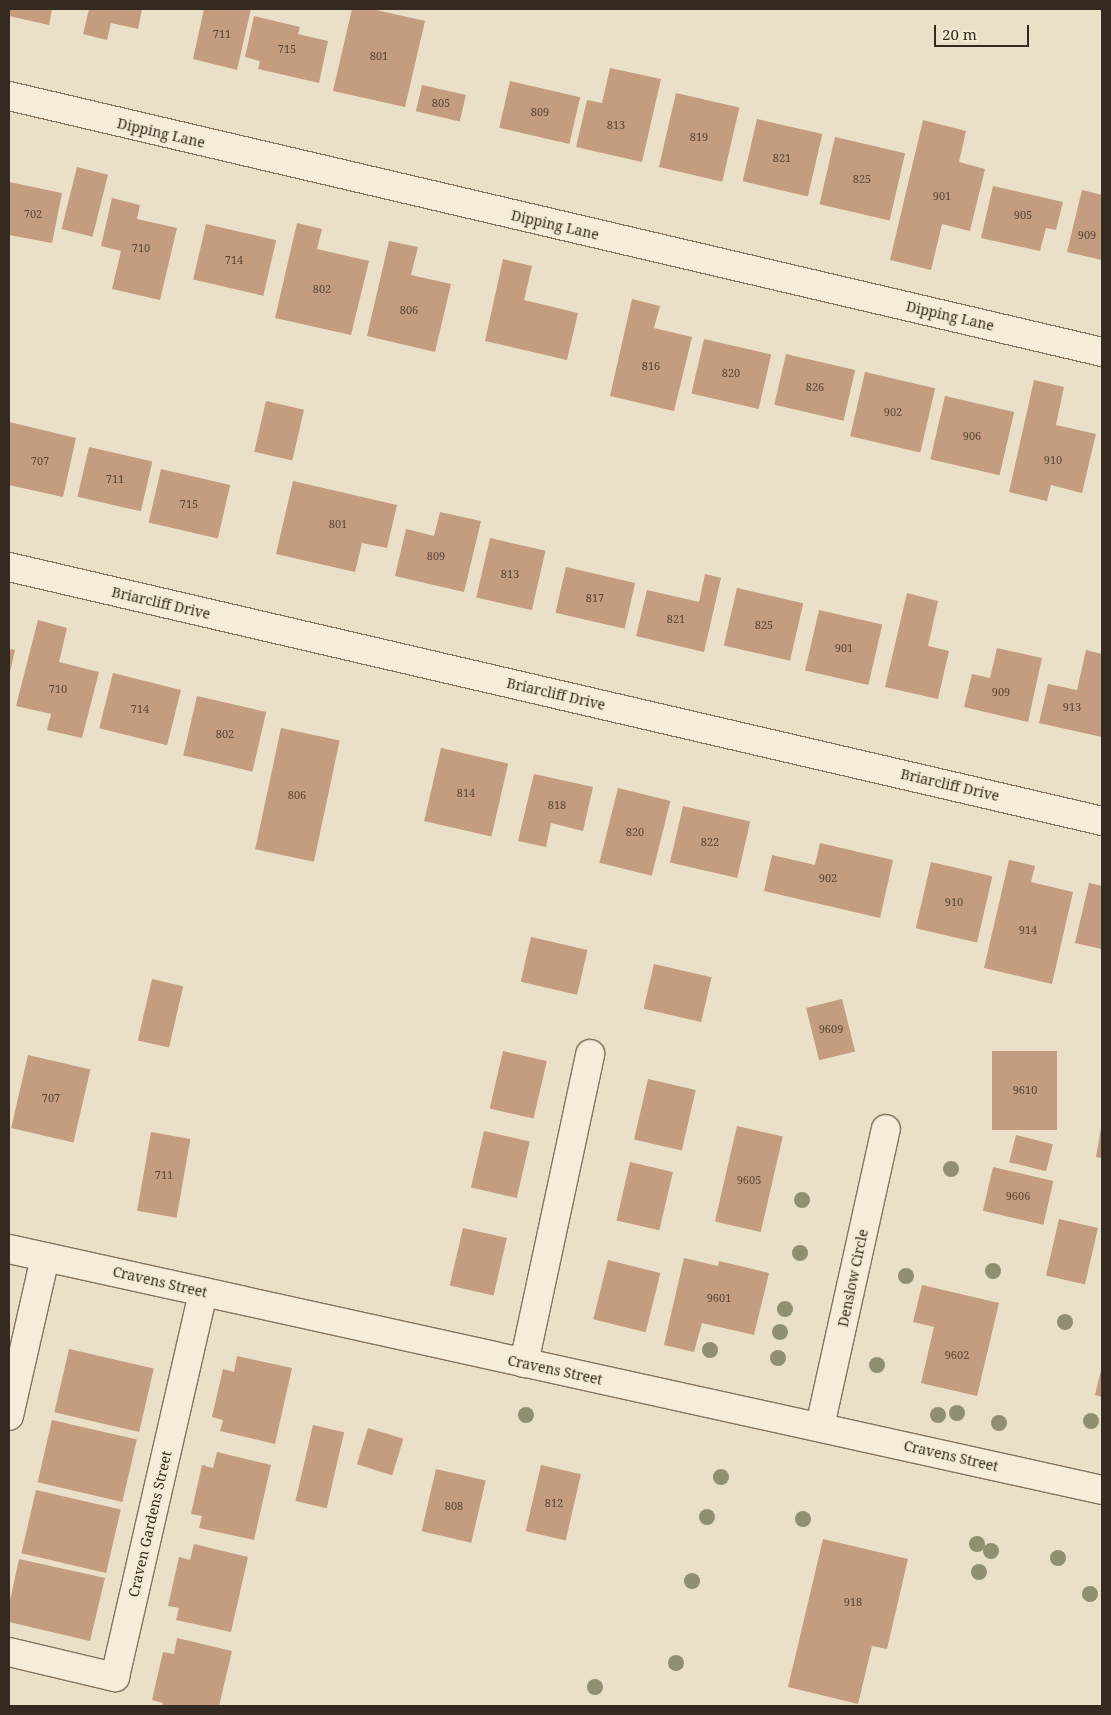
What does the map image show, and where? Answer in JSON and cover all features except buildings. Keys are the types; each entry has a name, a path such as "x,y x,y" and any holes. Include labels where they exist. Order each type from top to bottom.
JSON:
{"street":[{"name":"Dipping Lane","path":"9,96 1102,352"},
{"name":"Briarcliff Drive","path":"9,567 1102,821"},
{"path":"524,1363 590,1054"},
{"name":"Denslow Circle","path":"820,1426 886,1130"},
{"name":"Cravens Street","path":"9,1249 524,1363 820,1426 1102,1490"},
{"path":"9,1416 45,1257"},
{"name":"Craven Gardens Street","path":"9,1652 115,1676 203,1292"}]}
